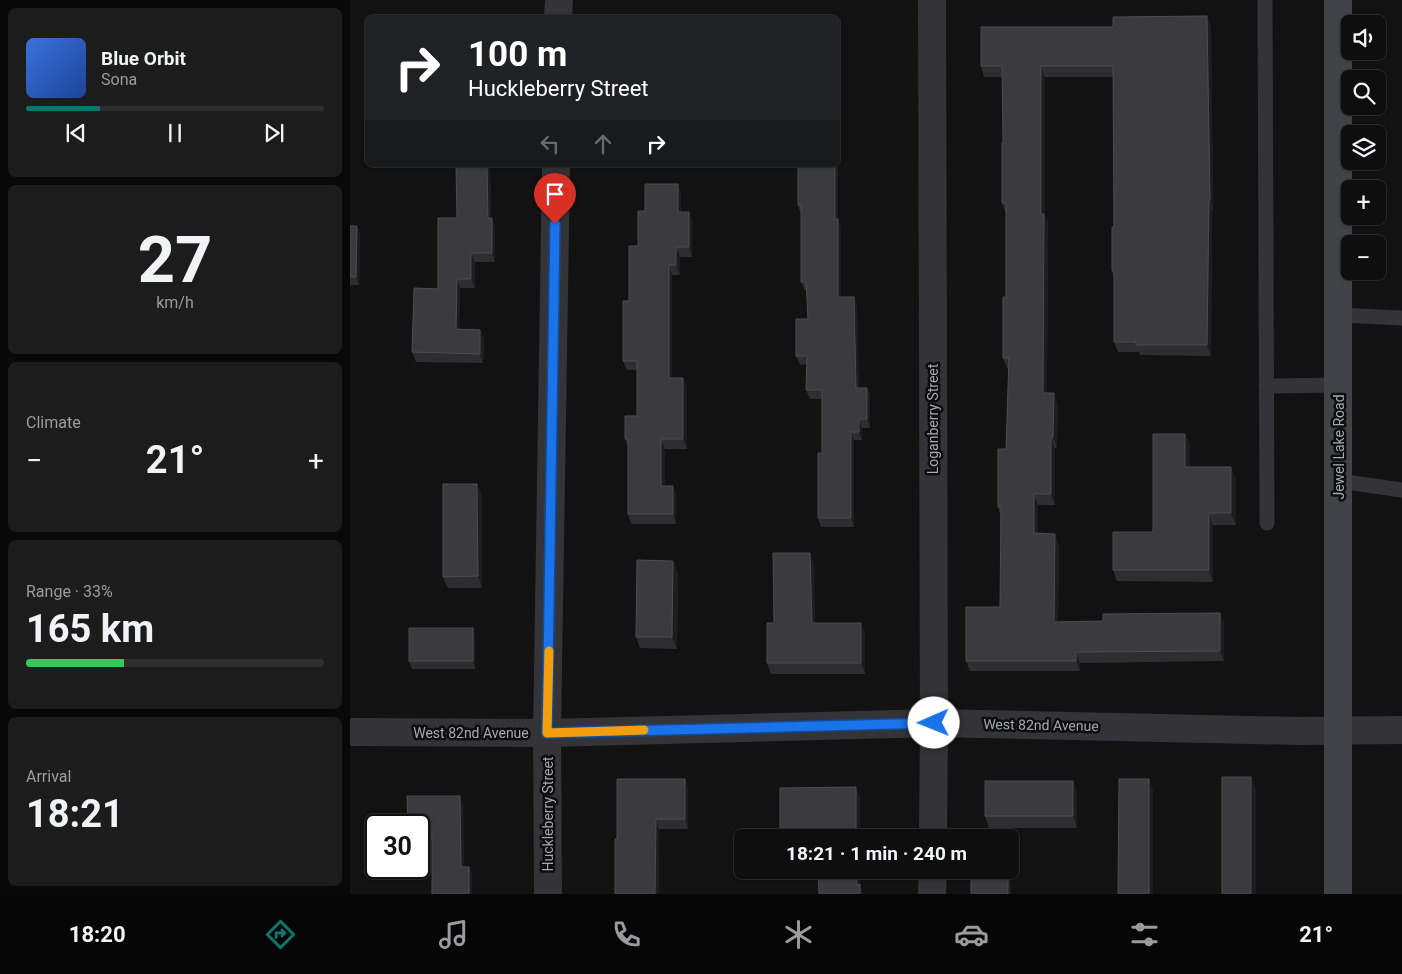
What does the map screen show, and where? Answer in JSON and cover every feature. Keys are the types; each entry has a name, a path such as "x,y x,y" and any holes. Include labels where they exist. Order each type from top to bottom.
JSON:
{"main road":[{"name":"Jewel Lake Road","path":"1338,0 1338,894"}],"street":[{"path":"558,15 559,0"},
{"name":"Loganberry Street","path":"932,0 933,829"},
{"name":"Huckleberry Street","path":"548,894 547,733 556,167"},
{"name":"West 82nd Avenue","path":"350,732 547,733 934,723 1339,731 1402,730"},
{"path":"932,894 933,879"}],"lane":[{"path":"1266,0 1268,523"},
{"path":"1338,315 1402,318"},
{"path":"1266,386 1339,386"},
{"path":"1339,481 1402,490"}],"building":[{"path":"1207,16 1210,200 1207,345 1136,345 1136,342 1114,342 1114,271 1112,271 1112,227 1114,227 1113,66 1041,66 1041,214 1044,214 1043,393 1054,393 1053,437 1051,437 1051,494 1034,494 1034,533 1055,534 1054,622 1103,621 1103,614 1220,613 1220,651 1076,652 1076,661 966,661 966,607 1000,607 1001,507 998,507 998,449 1006,449 1009,358 1003,358 1003,297 1006,297 1006,203 1002,203 1002,66 981,66 981,27 1113,27 1113,17"},
{"path":"456,167 487,167 488,218 492,218 492,253 471,253 471,279 457,279 456,329 480,330 480,354 412,352 414,288 438,289 438,218 457,218"},
{"path":"798,167 835,167 835,219 838,219 838,297 854,297 856,388 867,388 867,419 859,419 859,432 851,432 851,518 818,518 818,453 822,453 822,390 806,390 807,356 796,356 796,319 808,319 806,282 801,282 801,205 798,205"},
{"path":"645,184 678,184 678,212 689,212 689,247 676,247 676,265 669,265 669,378 683,378 683,439 661,439 661,486 673,486 673,514 628,514 628,439 625,439 625,416 637,416 637,361 623,361 623,301 629,301 629,246 638,246 638,211 645,211"},
{"path":"350,226 357,226 356,277 350,277"},
{"path":"1153,434 1185,434 1185,467 1231,467 1231,513 1209,513 1209,570 1113,570 1113,532 1153,532"},
{"path":"443,484 477,484 478,576 443,577"},
{"path":"773,553 810,553 812,623 861,623 861,663 767,663 767,623 774,623"},
{"path":"637,560 673,561 672,637 636,637"},
{"path":"409,628 473,628 473,661 409,661"},
{"path":"1222,777 1251,777 1251,894 1222,894"},
{"path":"617,779 685,779 685,819 656,819 655,894 615,894"},
{"path":"1119,779 1149,779 1149,894 1118,894"},
{"path":"985,781 1073,781 1073,816 985,816"},
{"path":"856,787 856,829 780,829 780,788"},
{"path":"407,796 460,796 461,867 469,867 469,894 432,894 432,833 430,833 430,814 408,814"},
{"path":"818,879 857,879 857,885 860,884 860,894 819,894"},
{"path":"971,879 1008,879 1008,894 971,894"}],"slow traffic":[{"path":"549,651 547,733 644,730"}],"route":[{"path":"555,224 547,733 934,723"}]}
